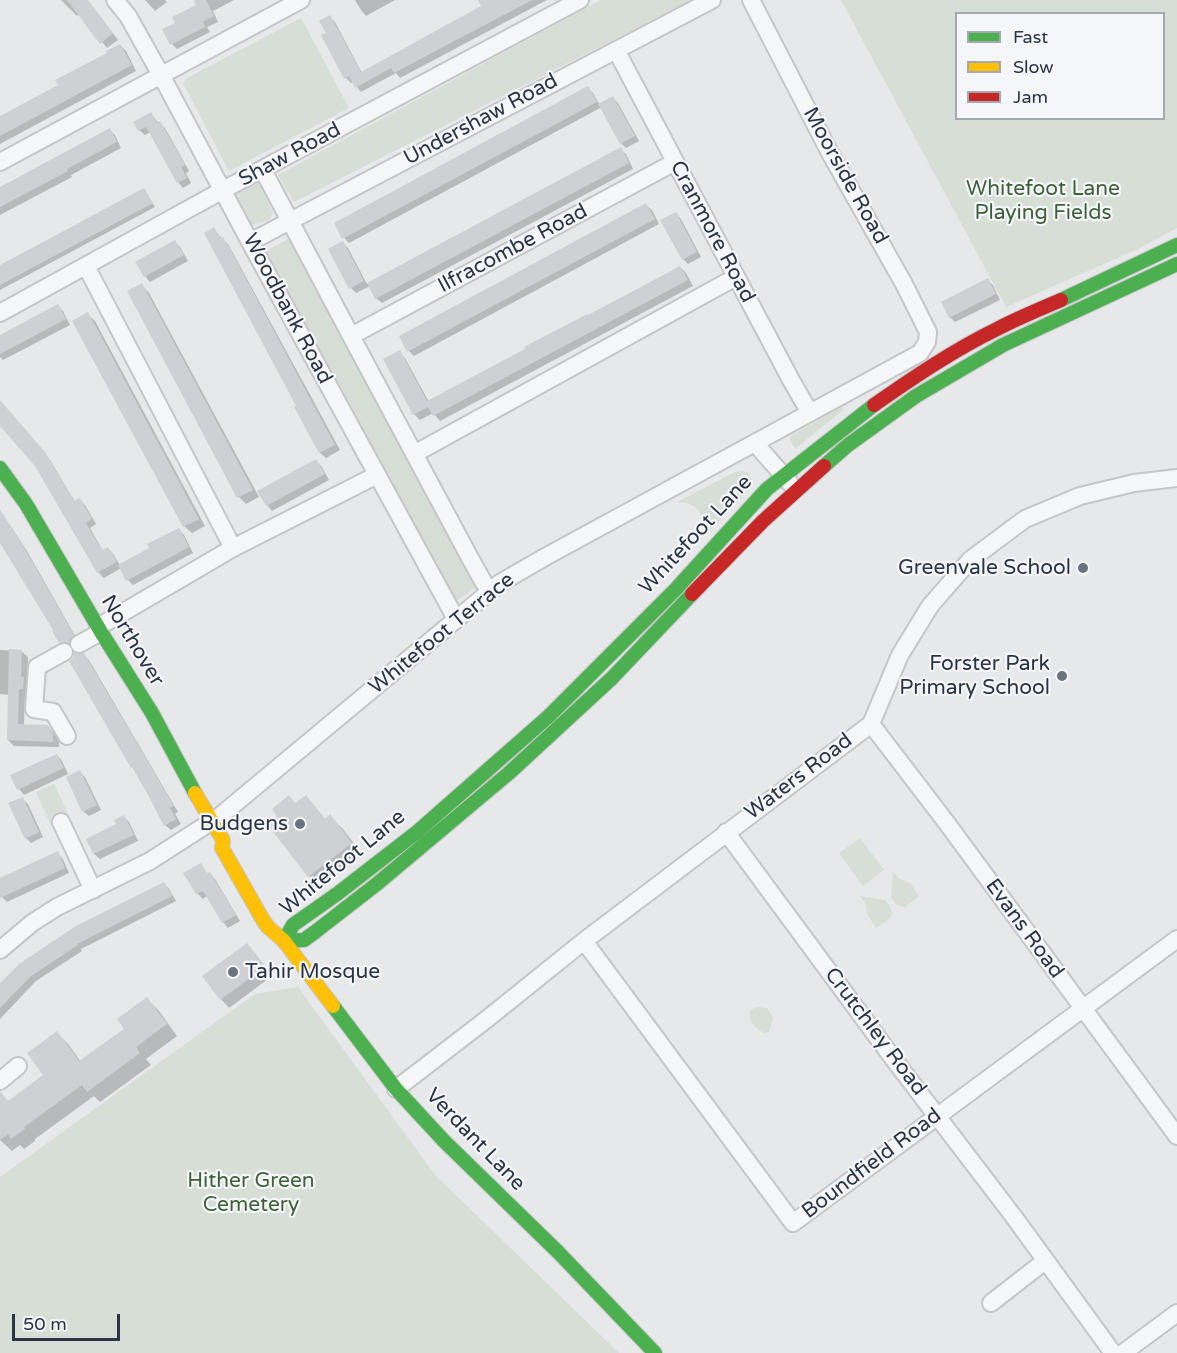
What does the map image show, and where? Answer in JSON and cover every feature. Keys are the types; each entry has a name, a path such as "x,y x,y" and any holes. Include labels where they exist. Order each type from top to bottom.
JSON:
{"street":[{"name":"Woodbank Road","path":"115,0 128,16 161,75 456,619"},
{"path":"0,162 301,0"},
{"name":"Shaw Road","path":"0,313 223,190 580,0"},
{"name":"Undershaw Road","path":"250,242 712,0"},
{"name":"Moorside Road","path":"751,0 830,153 904,284 928,332 927,342 920,353"},
{"name":"Cranmore Road","path":"616,50 810,413"},
{"name":"Ilfracombe Road","path":"351,336 675,162"},
{"name":"Woodbank Road","path":"263,170 414,454 490,591"},
{"name":"Whitefoot Lane","path":"284,940 293,925 345,889 417,832 549,716 675,590 767,489 861,414 908,381 996,329 1177,245"},
{"name":"Whitefoot Lane","path":"284,940 304,940 315,932 387,876 509,773 612,678 763,520 869,429 971,362 1050,322 1177,264"},
{"path":"86,266 233,548"},
{"path":"414,454 736,277"},
{"name":"Whitefoot Terrace","path":"0,950 32,923 57,907 150,861 212,822 500,583 920,353"},
{"path":"757,442 760,449 797,489"},
{"name":"Northover","path":"0,468 26,504 99,629 152,713 223,840 222,848 263,920 284,940"},
{"path":"79,644 99,629 233,548 377,475"},
{"name":"Waters Road","path":"396,1089 584,941 871,724 905,646 930,606 970,560 1026,519 1080,496 1134,483 1177,478"},
{"path":"64,652 37,667 34,710 53,712 67,736"},
{"name":"Evans Road","path":"871,724 1177,1136"},
{"path":"61,822 93,890"},
{"name":"Crutchley Road","path":"726,832 1113,1353"},
{"name":"Boundfield Road","path":"584,941 793,1223 1177,939"},
{"name":"Verdant Lane","path":"284,940 396,1089 444,1141 564,1258 655,1353"},
{"path":"0,1081 18,1066"},
{"path":"990,1303 1045,1261"},
{"path":"1123,1353 1177,1313"}],"green space":[{"path":"601,0 692,0 294,202 278,175"},
{"name":"Whitefoot Lane Playing Fields","path":"841,0 1177,0 1177,228 1138,249 1006,307"},
{"path":"301,18 349,108 229,171 183,83 187,78"},
{"path":"258,181 273,213 269,220 252,225 235,194"},
{"path":"290,238 477,587 455,602 264,252"},
{"path":"842,407 843,410 795,449 789,437"},
{"path":"735,472 749,473 753,483 704,537 700,512 691,505 677,502"},
{"path":"54,784 69,816 51,825 36,792"},
{"path":"860,838 884,870 863,886 839,853"},
{"path":"893,871 898,878 911,884 919,896 905,907 897,905 891,898"},
{"path":"860,896 885,900 891,910 891,916 876,928"},
{"name":"Hither Green Cemetery","path":"298,987 435,1175 619,1353 0,1353 0,1177 255,994"},
{"path":"756,1007 767,1008 773,1018 769,1032 760,1031 751,1021 750,1011"}],"building":[{"path":"67,0 88,0 113,33 100,44"},
{"path":"194,0 206,0 214,16 203,22 205,27 170,45 162,29 175,23 172,17 196,5"},
{"path":"478,0 532,0 394,73 391,68 355,88 349,76 344,79 321,35 326,33 319,21 330,15 361,72 481,6"},
{"path":"120,44 132,65 0,136 0,116 58,85 55,80"},
{"path":"588,86 597,102 342,239 334,223"},
{"path":"613,96 635,136 620,144 598,104"},
{"path":"151,112 157,123 160,121 185,165 181,167 187,178 177,183 146,127 138,131 133,122"},
{"path":"110,128 117,142 0,207 0,187"},
{"path":"621,147 629,163 375,299 367,283"},
{"path":"144,188 153,203 0,285 0,265"},
{"path":"646,203 655,219 407,352 399,336"},
{"path":"676,212 697,252 682,260 660,220"},
{"path":"214,227 229,247 335,445 319,453 204,233"},
{"path":"175,240 184,255 144,277 135,262"},
{"path":"343,241 364,281 349,289 328,249"},
{"path":"680,266 688,280 433,416 428,407 413,415 383,359 400,350 427,401 525,349 524,347"},
{"path":"988,278 996,294 949,318 941,302"},
{"path":"142,283 253,490 237,498 127,291"},
{"path":"58,304 66,319 0,354 0,335"},
{"path":"88,312 199,519 183,527 72,321"},
{"path":"0,400 45,452 74,501 80,498 92,519 86,523 102,550 108,547 117,562 97,573 35,466 0,426"},
{"path":"316,459 325,474 266,506 257,491"},
{"path":"0,510 74,635 70,638 69,643 59,643 0,543"},
{"path":"179,528 189,547 126,581 118,565 149,548 147,544"},
{"path":"9,649 22,650 21,677 24,677 23,689 19,689 18,724 48,725 53,733 53,742 7,740"},
{"path":"74,653 84,653 174,806 170,808 176,819 164,826 69,661 73,658"},
{"path":"57,754 64,768 17,790 10,775"},
{"path":"80,770 97,805 82,812 66,777"},
{"path":"289,795 295,803 306,795 325,819 330,814 352,843 308,877 267,824 277,816 272,809"},
{"path":"23,797 39,832 25,839 8,803"},
{"path":"124,815 134,835 93,854 86,839 116,824 114,820"},
{"path":"58,851 65,868 0,898 0,878"},
{"path":"201,863 207,873 210,872 236,915 222,923 203,891 196,894 183,873"},
{"path":"164,882 172,896 77,944 31,976 0,1008 0,983 19,964 76,926"},
{"name":"Tahir Mosque","path":"247,943 265,967 220,1000 202,976"},
{"path":"147,997 167,1024 136,1047 140,1053 87,1092 82,1085 11,1139 8,1134 0,1140 0,1091 8,1101 43,1075 27,1053 57,1031 79,1061 124,1029 117,1019"}],"traffic: fast":[{"path":"1061,300 1177,245"},
{"path":"824,466 848,445 916,396 1003,345 1177,264"},
{"path":"284,941 293,925 417,832 549,716 675,590 767,489 874,405"},
{"path":"0,468 26,504 101,632 152,713 195,793"},
{"path":"284,941 304,940 315,932 378,883 509,773 612,678 692,594"},
{"path":"333,1006 396,1089 444,1141 558,1252 655,1353"}],"traffic: slow":[{"path":"195,793 223,840 222,848 263,920 284,941 333,1006"}],"traffic: jam":[{"path":"874,405 965,346 1013,321 1061,300"},
{"path":"692,594 763,521 824,466"}],"place":[{"name":"Greenvale School","path":"1083,568"},
{"name":"Forster Park Primary School","path":"1062,676"},
{"name":"Budgens","path":"300,824"},
{"name":"Tahir Mosque","path":"233,972"}]}
